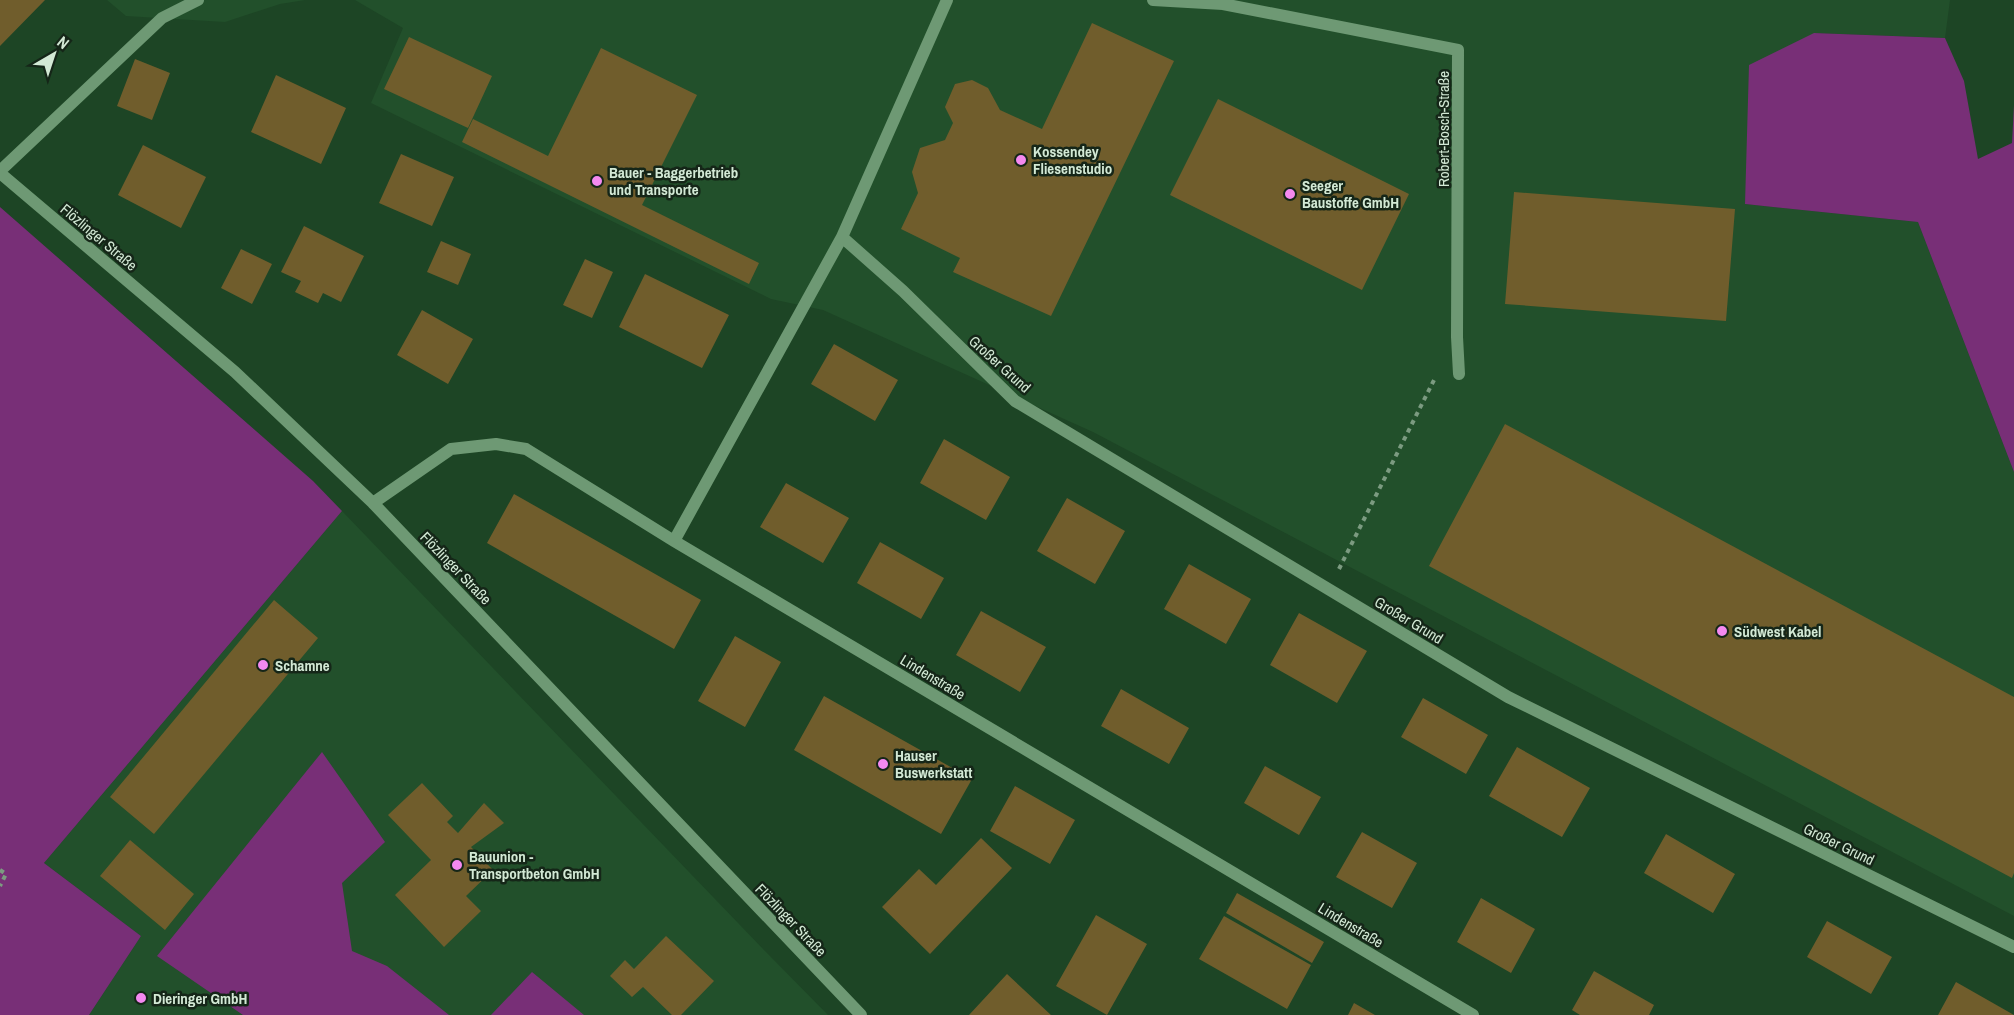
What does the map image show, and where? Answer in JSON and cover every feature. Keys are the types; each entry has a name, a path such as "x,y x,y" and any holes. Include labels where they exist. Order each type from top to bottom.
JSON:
{"street":[{"path":"0,172 162,18 198,0"},
{"path":"674,541 842,237 947,0"},
{"name":"Robert-Bosch-Straße","path":"1153,0 1223,4 1458,50 1456,337 1459,374"},
{"name":"Flözlinger Straße","path":"0,172 235,372 373,502 861,1015"},
{"name":"Großer Grund","path":"842,237 903,291 1015,401 1508,697 2014,947"},
{"name":"Lindenstraße","path":"373,502 451,449 496,444 526,449 674,541 1473,1015"}],"path":[{"path":"1328,589 1435,379"},
{"path":"0,870 6,874 0,886"}],"shaded area":[{"path":"107,0 305,0 280,4 225,22 126,16"},
{"path":"355,0 1950,0 1945,38 1814,33 1745,204 1918,222 2014,472 2014,916 1093,432 823,310 771,299 371,103 403,28"},
{"path":"1814,33 1945,38 1964,81 1978,159 2012,143 2014,105 2014,472 1918,222 1745,204 1749,65"},
{"path":"0,207 313,481 342,511 44,863 141,936 89,1015 0,1015"},
{"path":"342,511 828,1015 89,1015 141,936 44,863"},
{"path":"322,752 385,842 342,883 352,951 387,966 449,1015 243,1015 157,956"},
{"path":"532,972 584,1015 491,1015"}],"building":[{"path":"0,0 45,0 0,46"},
{"name":"Kossendey Fliesenstudio","path":"1092,23 1174,61 1051,316 953,272 960,258 901,229 918,193 912,172 920,148 945,140 953,123 945,107 955,84 972,80 988,88 1000,110 1042,129"},
{"path":"409,37 492,76 468,128 384,89"},
{"name":"Bauer - Baggerbetrieb und Transporte","path":"601,48 697,95 642,205 759,263 749,284 462,142 473,119 548,156"},
{"path":"135,59 170,73 152,120 117,106"},
{"path":"276,75 346,108 321,164 251,132"},
{"name":"Seeger Baustoffe GmbH","path":"1218,99 1409,194 1362,290 1170,195"},
{"path":"143,145 206,177 181,228 118,195"},
{"path":"401,154 454,177 432,226 379,203"},
{"path":"1514,192 1735,209 1726,321 1505,304"},
{"path":"304,226 364,256 341,302 323,293 318,303 295,292 301,281 281,272"},
{"path":"441,241 471,254 458,285 427,272"},
{"path":"241,249 272,264 252,304 221,288"},
{"path":"585,259 613,272 592,318 563,305"},
{"path":"645,274 729,315 702,368 619,327"},
{"path":"422,310 473,339 448,384 397,355"},
{"path":"834,344 898,380 875,421 811,384"},
{"name":"Südwest Kabel","path":"1505,424 2014,697 2014,873 2012,878 1429,566"},
{"path":"944,439 1010,477 986,520 920,483"},
{"path":"786,483 849,518 823,563 760,527"},
{"path":"514,494 701,600 674,649 487,543"},
{"path":"1067,498 1125,531 1095,584 1037,551"},
{"path":"880,542 944,578 921,619 857,583"},
{"path":"1189,564 1251,599 1226,644 1164,609"},
{"path":"274,600 318,638 154,834 110,797"},
{"path":"981,611 1046,647 1020,692 956,655"},
{"path":"1299,613 1367,651 1337,703 1270,665"},
{"path":"735,636 781,662 745,727 698,701"},
{"path":"1121,689 1189,728 1169,764 1101,726"},
{"name":"Hauser Buswerkstatt","path":"824,696 972,779 941,834 794,750"},
{"path":"1423,698 1488,735 1466,774 1401,737"},
{"path":"1517,747 1590,788 1562,837 1489,796"},
{"path":"1265,766 1321,797 1299,835 1244,803"},
{"name":"Bauunion - Transportbeton GmbH","path":"422,783 453,816 447,822 458,833 484,803 504,823 471,847 493,870 466,896 481,911 444,947 395,895 431,860 388,815"},
{"path":"1015,786 1075,820 1050,864 990,831"},
{"path":"1362,832 1417,863 1392,908 1336,877"},
{"path":"1666,834 1735,874 1713,913 1644,873"},
{"path":"981,838 1012,868 930,954 882,907 919,869 936,885"},
{"path":"130,840 194,894 165,930 100,876"},
{"path":"1237,893 1324,942 1312,963 1226,913"},
{"path":"1481,898 1535,929 1511,973 1457,942"},
{"path":"1096,915 1147,944 1107,1015 1056,986"},
{"path":"1224,916 1311,965 1287,1009 1199,959"},
{"path":"1827,921 1892,957 1871,994 1807,957"},
{"path":"666,936 714,981 681,1015 672,1015 643,987 632,997 610,976 625,960 634,969"},
{"path":"1594,971 1654,1005 1649,1015 1580,1015 1572,1010"},
{"path":"1007,974 1051,1015 969,1015"},
{"path":"1956,982 2014,1015 1938,1015"},
{"path":"1354,1003 1375,1015 1348,1015"}],"place":[{"name":"Kossendey Fliesenstudio","path":"1021,160"},
{"name":"Bauer - Baggerbetrieb und Transporte","path":"597,181"},
{"name":"Seeger Baustoffe GmbH","path":"1290,194"},
{"name":"Südwest Kabel","path":"1722,631"},
{"name":"Schamne","path":"263,665"},
{"name":"Hauser Buswerkstatt","path":"883,764"},
{"name":"Bauunion - Transportbeton GmbH","path":"457,865"},
{"name":"Dieringer GmbH","path":"141,998"}]}
